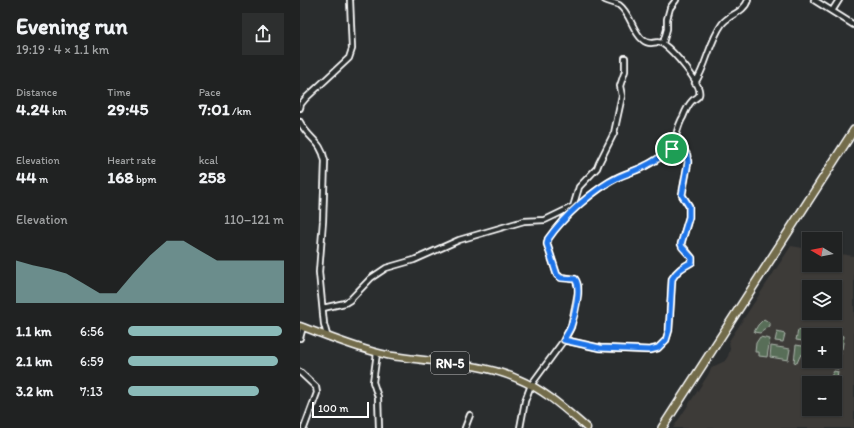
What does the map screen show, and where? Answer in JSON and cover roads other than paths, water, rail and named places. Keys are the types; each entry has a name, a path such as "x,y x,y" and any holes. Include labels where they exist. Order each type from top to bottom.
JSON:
{"highway":[{"path":"662,428 854,130"}],"main road":[{"name":"RN-5","path":"301,326 377,352 489,370 511,376 531,385 553,400 587,428"}],"street":[{"path":"300,108 301,104 306,98 350,58 352,49 350,0"},
{"path":"605,0 624,9 634,30 644,41 650,44 659,42 663,43 678,56 686,66 695,83 699,93 698,96 692,101 681,119 672,149"},
{"path":"663,43 670,8 676,0"},
{"path":"695,83 705,65 709,47 722,24 744,8 748,0"},
{"path":"814,0 854,25"},
{"path":"832,11 839,0"},
{"path":"572,207 579,187 585,179 598,168 614,133 622,96 620,86 624,71 625,58"},
{"path":"300,122 308,134 320,146 325,162 323,221 319,272 324,324 327,335"},
{"path":"323,308 345,303 350,300 371,278 386,268 414,260 459,240 524,221 545,220 580,203 612,180 646,166 672,149 681,145 687,155 688,162 682,195 689,206 689,217 681,244 692,258 692,262 675,273 672,279 669,330 666,340 658,348 650,350 600,348 564,340"},
{"path":"520,428 525,401 531,385 564,340 574,319 578,286 575,279 561,278 556,274 547,244 548,239 580,203"},
{"path":"300,338 301,326"},
{"path":"377,352 373,378 378,397 379,428"},
{"path":"300,372 316,387 317,393 304,428"},
{"path":"465,428 470,415"}]}
